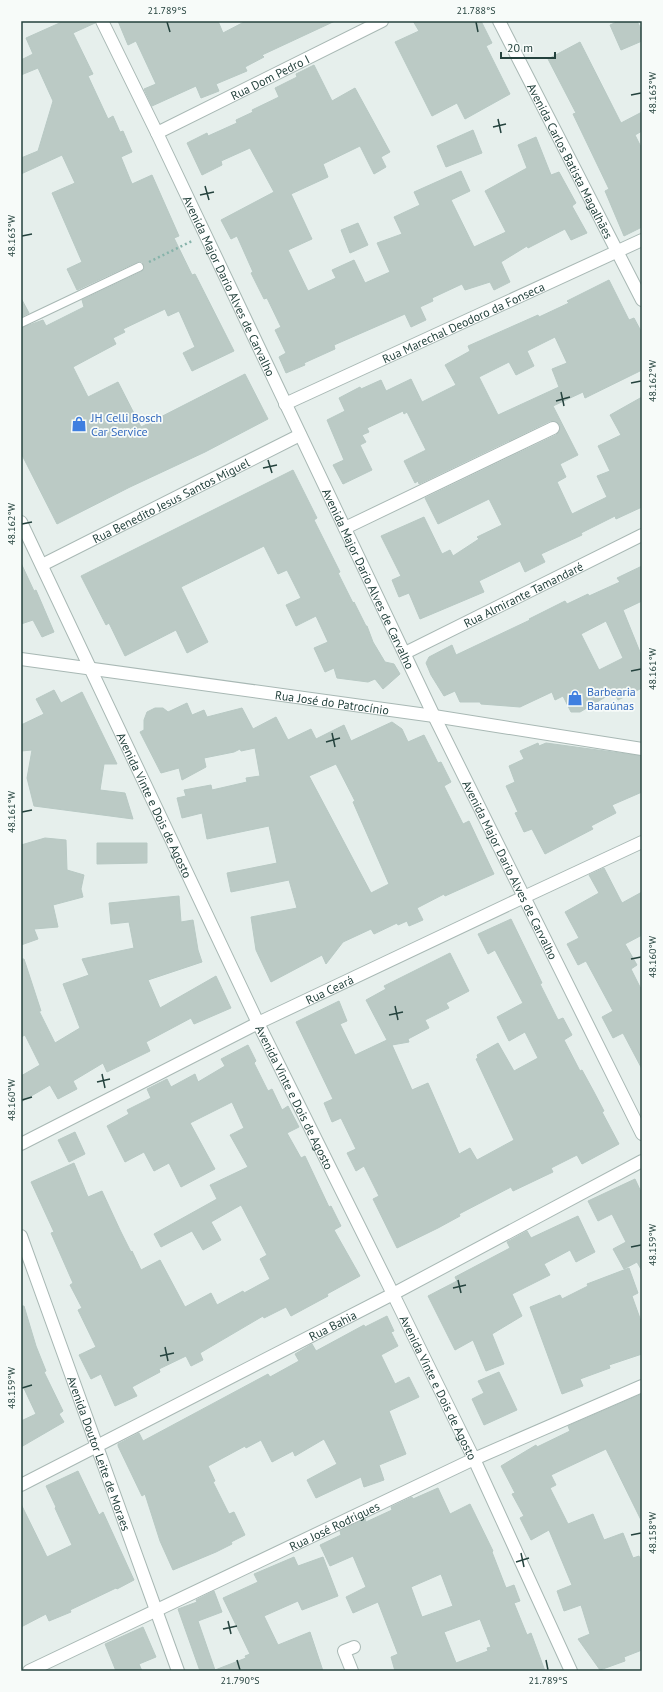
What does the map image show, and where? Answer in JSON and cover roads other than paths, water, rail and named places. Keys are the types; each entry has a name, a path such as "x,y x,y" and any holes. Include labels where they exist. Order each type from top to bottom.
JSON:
{"street":[{"name":"Avenida Major Dario Alves de Carvalho","path":"102,21 157,133 434,716 642,1134"},
{"name":"Rua Dom Pedro I","path":"157,133 382,21"},
{"name":"Avenida Carlos Batista Magalhães","path":"499,21 642,300"},
{"name":"Rua Marechal Deodoro da Fonseca","path":"285,404 642,240"},
{"path":"345,528 553,428"},
{"name":"Rua Benedito Jesus Santos Miguel","path":"42,565 300,435"},
{"name":"Avenida Vinte e Dois de Agosto","path":"21,522 258,1023 474,1459 571,1671"},
{"name":"Rua Almirante Tamandaré","path":"405,653 642,535"},
{"name":"Rua José do Patrocínio","path":"21,659 434,716 642,749"},
{"name":"Rua Ceará","path":"21,1144 258,1023 642,842"},
{"name":"Rua Bahia","path":"21,1485 393,1294 642,1161"},
{"name":"Avenida Doutor Leite de Moraes","path":"21,1236 178,1671"},
{"name":"Rua José Rodrigues","path":"29,1671 156,1612 474,1459 642,1386"},
{"path":"352,1671 344,1651 354,1647"}],"lane":[{"path":"21,323 139,267"}],"place":[{"name":"JH Celli Bosch Car Service","path":"79,424"},
{"name":"Barbearia Baraúnas","path":"575,698"}]}
